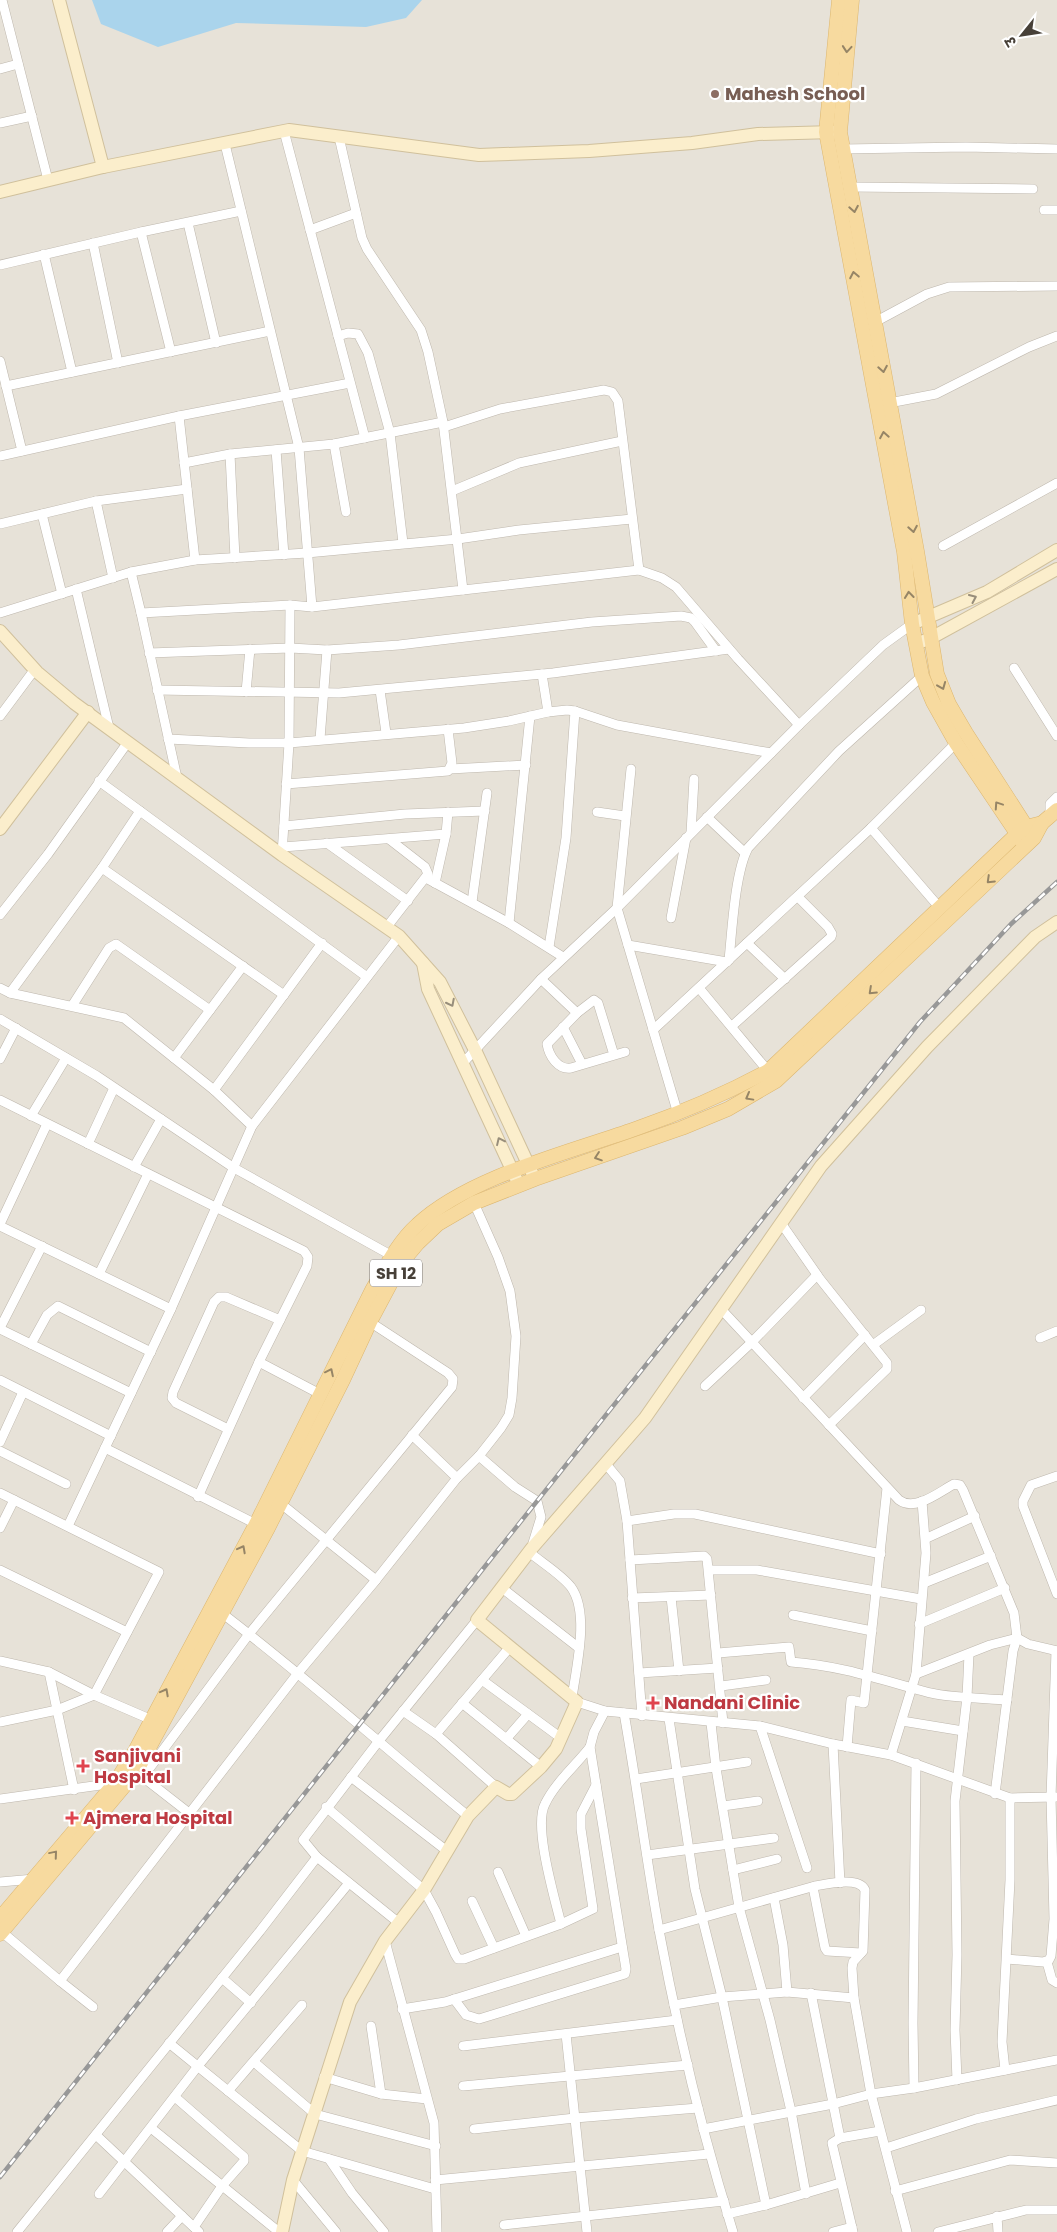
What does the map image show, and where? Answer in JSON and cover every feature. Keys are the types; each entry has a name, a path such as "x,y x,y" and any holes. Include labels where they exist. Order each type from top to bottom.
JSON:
{"main road":[{"path":"839,0 833,132 904,552 912,624 922,676 933,702 956,743 1026,836"},
{"path":"852,0 833,132 843,149 937,674 949,704 1026,836"},
{"path":"1026,836 1051,817"},
{"name":"SH 12","path":"1,1928 34,1879 115,1782 152,1720 256,1524 358,1317 397,1259 416,1225 429,1214 479,1186 530,1165 678,1114 720,1096 768,1071 939,907 1026,836"},
{"name":"SH 12","path":"1,1928 140,1775 343,1380 397,1259 438,1224 474,1203 519,1185 682,1128 728,1109 776,1081 1026,836"}],"street":[{"path":"59,0 103,167"},
{"path":"2,6 48,180"},
{"path":"0,69 18,64"},
{"path":"0,123 32,116"},
{"path":"0,192 103,167 289,130 479,155 589,151 758,134 833,132"},
{"path":"284,131 365,438"},
{"path":"338,137 362,238 367,249 421,330 428,352 443,424 464,590"},
{"path":"225,144 299,448 312,607"},
{"path":"843,149 966,147 1057,149"},
{"path":"850,187 1033,189"},
{"path":"1044,210 1057,210"},
{"path":"0,265 241,211"},
{"path":"310,230 356,213"},
{"path":"188,223 216,343"},
{"path":"141,232 171,352"},
{"path":"93,243 118,363"},
{"path":"44,254 72,372"},
{"path":"874,322 927,294 948,287 1057,286"},
{"path":"6,386 270,331"},
{"path":"338,336 354,332 362,340 377,383 390,433 403,543"},
{"path":"890,403 936,394 1029,347 1057,336"},
{"path":"0,361 22,451"},
{"path":"0,456 178,416 350,383"},
{"path":"184,463 230,454 334,444 443,424 500,409 604,390 612,392 616,397 639,570"},
{"path":"178,416 194,560"},
{"path":"452,491 514,465 622,441"},
{"path":"334,444 346,512"},
{"path":"276,450 284,555"},
{"path":"230,454 235,558"},
{"path":"943,546 1057,483"},
{"path":"0,524 96,502 187,489"},
{"path":"96,502 112,578"},
{"path":"42,514 62,594"},
{"path":"0,613 131,572 194,560 284,555 458,539 554,526 632,519"},
{"path":"463,1063 563,957 617,908 770,753 883,645 912,624 987,592 1057,550"},
{"path":"916,644 931,638 1057,569"},
{"path":"141,613 290,604 312,607 639,570 662,578 676,587 729,649 799,725"},
{"path":"131,572 177,778"},
{"path":"76,589 109,728"},
{"path":"283,851 289,743 290,604"},
{"path":"149,653 290,648 327,650 399,645 592,622 681,616 692,618 716,651"},
{"path":"0,631 35,668 88,712 177,778 283,851 399,936 440,982 475,1050 536,1179"},
{"path":"246,692 250,649"},
{"path":"157,690 289,694 380,690 542,674 729,649"},
{"path":"320,739 327,650"},
{"path":"0,716 35,668"},
{"path":"1014,668 1057,736"},
{"path":"542,674 548,712"},
{"path":"728,961 734,908 745,853 752,843 839,752 922,676"},
{"path":"380,690 386,733"},
{"path":"168,738 248,743 289,743 448,729 489,724 548,712 575,711 618,725 770,753"},
{"path":"549,947 566,838 575,711"},
{"path":"0,828 88,712"},
{"path":"509,923 530,716"},
{"path":"448,729 452,764 450,770"},
{"path":"0,915 48,854 128,742"},
{"path":"653,1030 871,828 956,743"},
{"path":"286,784 526,765"},
{"path":"631,769 617,908 678,1114"},
{"path":"671,918 689,836 694,779"},
{"path":"99,781 322,942 367,977"},
{"path":"472,902 487,793"},
{"path":"1051,817 1050,804 1057,797"},
{"path":"10,993 102,868 140,811"},
{"path":"284,826 405,814 485,811"},
{"path":"435,882 446,834 448,812"},
{"path":"597,812 625,816"},
{"path":"707,817 745,853"},
{"path":"871,828 939,907"},
{"path":"283,851 327,844 446,834"},
{"path":"386,928 428,874 425,867 389,839"},
{"path":"327,844 408,901"},
{"path":"102,868 284,994"},
{"path":"426,878 509,923 563,957"},
{"path":"732,1026 829,939 832,934 828,927 798,897"},
{"path":"399,1923 317,1857 303,1840 326,1807 477,1620 530,1550 644,1418 821,1166 927,1047 1035,937 1057,922"},
{"path":"68,1526 171,1310 252,1126 399,936"},
{"path":"214,1090 322,942"},
{"path":"747,943 785,979"},
{"path":"72,1006 109,948 116,944 210,1010"},
{"path":"628,946 728,961"},
{"path":"423,963 428,989 519,1185"},
{"path":"174,1058 243,966"},
{"path":"541,979 577,1013"},
{"path":"0,988 10,993 124,1018 214,1090 252,1126"},
{"path":"699,988 768,1071"},
{"path":"614,1055 597,1002 590,1001 548,1041 548,1050 562,1068 582,1064 625,1052"},
{"path":"0,1019 66,1058 160,1119 236,1165 397,1259"},
{"path":"563,1027 582,1064"},
{"path":"0,1059 16,1028"},
{"path":"31,1116 66,1058"},
{"path":"88,1144 114,1088"},
{"path":"0,1100 304,1252 308,1257 307,1266 259,1362 198,1497"},
{"path":"134,1167 160,1119"},
{"path":"47,1124 0,1225 171,1310"},
{"path":"98,1274 148,1174"},
{"path":"60,1981 298,1672 376,1580 457,1478 479,1456 509,1415 516,1336 510,1291 498,1257 474,1203"},
{"path":"780,1224 817,1275 887,1363 887,1369 829,1425"},
{"path":"42,1246 0,1329 131,1393"},
{"path":"705,1386 751,1343 817,1275"},
{"path":"228,1429 176,1403 172,1398 172,1392 214,1302 219,1297 226,1297 280,1320"},
{"path":"31,1344 47,1315 58,1306 151,1352"},
{"path":"721,1309 904,1504 922,1501 954,1484 960,1485 1005,1588 1016,1622 1017,1638 1012,1651 995,1794"},
{"path":"873,1345 921,1310"},
{"path":"189,1813 140,1775 325,1539 452,1387 453,1379 448,1373 370,1322"},
{"path":"1040,1338 1057,1331"},
{"path":"803,1398 865,1335"},
{"path":"259,1362 320,1394"},
{"path":"0,1380 111,1436"},
{"path":"0,1442 23,1392"},
{"path":"412,1435 457,1478"},
{"path":"105,1448 198,1497 256,1524"},
{"path":"0,1451 66,1484"},
{"path":"479,1456 515,1486 537,1501 541,1517 530,1550"},
{"path":"605,1463 618,1478 627,1521 642,1716"},
{"path":"1057,1476 1031,1485 1022,1500 1057,1594"},
{"path":"847,1747 851,1700 864,1703 887,1488"},
{"path":"0,1493 159,1572 94,1695 57,1710 0,1722"},
{"path":"0,1528 14,1500"},
{"path":"891,1755 916,1674 927,1538 922,1501"},
{"path":"280,1503 376,1580"},
{"path":"627,1521 674,1514 695,1514 881,1554"},
{"path":"927,1538 975,1516"},
{"path":"403,1711 436,1734 496,1787 508,1794 512,1794 541,1767 556,1749 577,1701 580,1613 577,1598 570,1586 530,1550"},
{"path":"630,1560 704,1556 707,1559 718,1653 723,1723"},
{"path":"924,1583 991,1556"},
{"path":"0,1570 127,1632"},
{"path":"709,1570 757,1570 921,1599"},
{"path":"502,1588 579,1648"},
{"path":"919,1624 1005,1588"},
{"path":"632,1598 711,1595"},
{"path":"672,1597 678,1671"},
{"path":"224,1614 298,1672 378,1742 468,1816"},
{"path":"793,1615 872,1631"},
{"path":"477,1620 577,1701 602,1711 711,1723 760,1726 833,1744 891,1755 1010,1798 1054,1797"},
{"path":"916,1674 990,1645 1017,1638 1028,1644 1056,1651 1054,1919 1051,1956 1047,1962 1052,1980 1057,1983"},
{"path":"436,1734 510,1647"},
{"path":"718,1653 789,1647 791,1662 820,1664 868,1674 923,1691 1007,1700"},
{"path":"957,2080 954,2030 957,1955 956,1779 967,1697 970,1654"},
{"path":"0,1661 49,1672 94,1695 152,1720"},
{"path":"639,1674 718,1668"},
{"path":"49,1672 74,1790"},
{"path":"482,1680 561,1738"},
{"path":"721,1686 766,1680"},
{"path":"462,1703 541,1767"},
{"path":"446,2002 466,2015 479,2019 625,1974 626,1970 590,1747 602,1711"},
{"path":"507,1738 528,1714"},
{"path":"624,1714 636,1779 646,1855 674,2005 709,2154 733,2232"},
{"path":"669,1719 688,1850 701,1919 722,1997 766,2205"},
{"path":"902,1721 962,1731"},
{"path":"711,1723 716,1768 739,1907 791,2111 806,2194"},
{"path":"760,1726 808,1868"},
{"path":"833,1744 840,1883"},
{"path":"562,1924 546,1866 542,1812 549,1797 590,1747"},
{"path":"636,1779 747,1762"},
{"path":"914,2088 916,1763"},
{"path":"351,1777 447,1851"},
{"path":"0,1799 74,1790 115,1782"},
{"path":"326,1807 426,1894 458,1958 464,1959 562,1924 591,1911 594,1907 581,1829 581,1814 596,1785"},
{"path":"152,2128 280,2232 292,2180 350,2002 385,1940 426,1894 447,1851 468,1816 496,1787"},
{"path":"1005,2070 1002,2042 1010,1880 1010,1798"},
{"path":"722,1806 758,1801"},
{"path":"646,1855 774,1838"},
{"path":"18,2232 317,1857"},
{"path":"733,1870 777,1859"},
{"path":"498,1872 526,1936"},
{"path":"0,1882 34,1879"},
{"path":"99,2194 152,2128 198,2066 349,1883"},
{"path":"659,1930 813,1887 840,1883 859,1883 863,1885 865,1890 861,1953 853,1962 852,1968 854,1998 871,2094 907,2232"},
{"path":"813,1887 825,1948 828,1952 861,1953"},
{"path":"774,1898 783,1945 787,1992"},
{"path":"472,1901 494,1948"},
{"path":"1,1928 60,1981 93,2007"},
{"path":"385,1940 434,2123 437,2232"},
{"path":"402,2009 446,2002 622,1947"},
{"path":"1007,1959 1047,1962"},
{"path":"222,1978 251,2004"},
{"path":"674,2005 722,1997 787,1992 854,1998"},
{"path":"811,1993 840,2138"},
{"path":"228,2091 302,2005"},
{"path":"463,2046 678,2020"},
{"path":"371,2026 381,2094"},
{"path":"566,2034 587,2232"},
{"path":"169,2043 302,2151 435,2184 452,2179 709,2154"},
{"path":"703,2129 833,2104 871,2094 914,2088 1057,2060"},
{"path":"254,2062 315,2114 436,2146"},
{"path":"463,2086 688,2065"},
{"path":"324,2077 381,2094 427,2099"},
{"path":"96,2135 196,2229 222,2186 244,2162 244,2158 242,2153 174,2097"},
{"path":"886,2148 976,2119 1057,2100"},
{"path":"474,2129 575,2118 698,2108"},
{"path":"833,2232 853,2230 840,2183 832,2143 840,2138 880,2131"},
{"path":"329,2159 379,2230"},
{"path":"895,2191 1010,2160 1057,2163"},
{"path":"292,2180 336,2232"},
{"path":"727,2214 766,2205 840,2183"},
{"path":"504,2225 724,2201"},
{"path":"938,2232 1026,2210 1057,2210"},
{"path":"168,2232 182,2216"},
{"path":"997,2216 998,2232"}],"shaded area":[{"path":"0,0 1057,0 1057,2232 0,2232"}],"water":[{"path":"92,0 422,0 406,18 366,27 236,23 158,47 101,24"}],"railway":[{"path":"0,2177 920,1022 1011,924 1057,882"}],"place":[{"name":"Mahesh School","path":"715,94"},
{"name":"Nandani Clinic","path":"653,1703"},
{"name":"Sanjivani Hospital","path":"83,1766"},
{"name":"Ajmera Hospital","path":"72,1818"}]}
